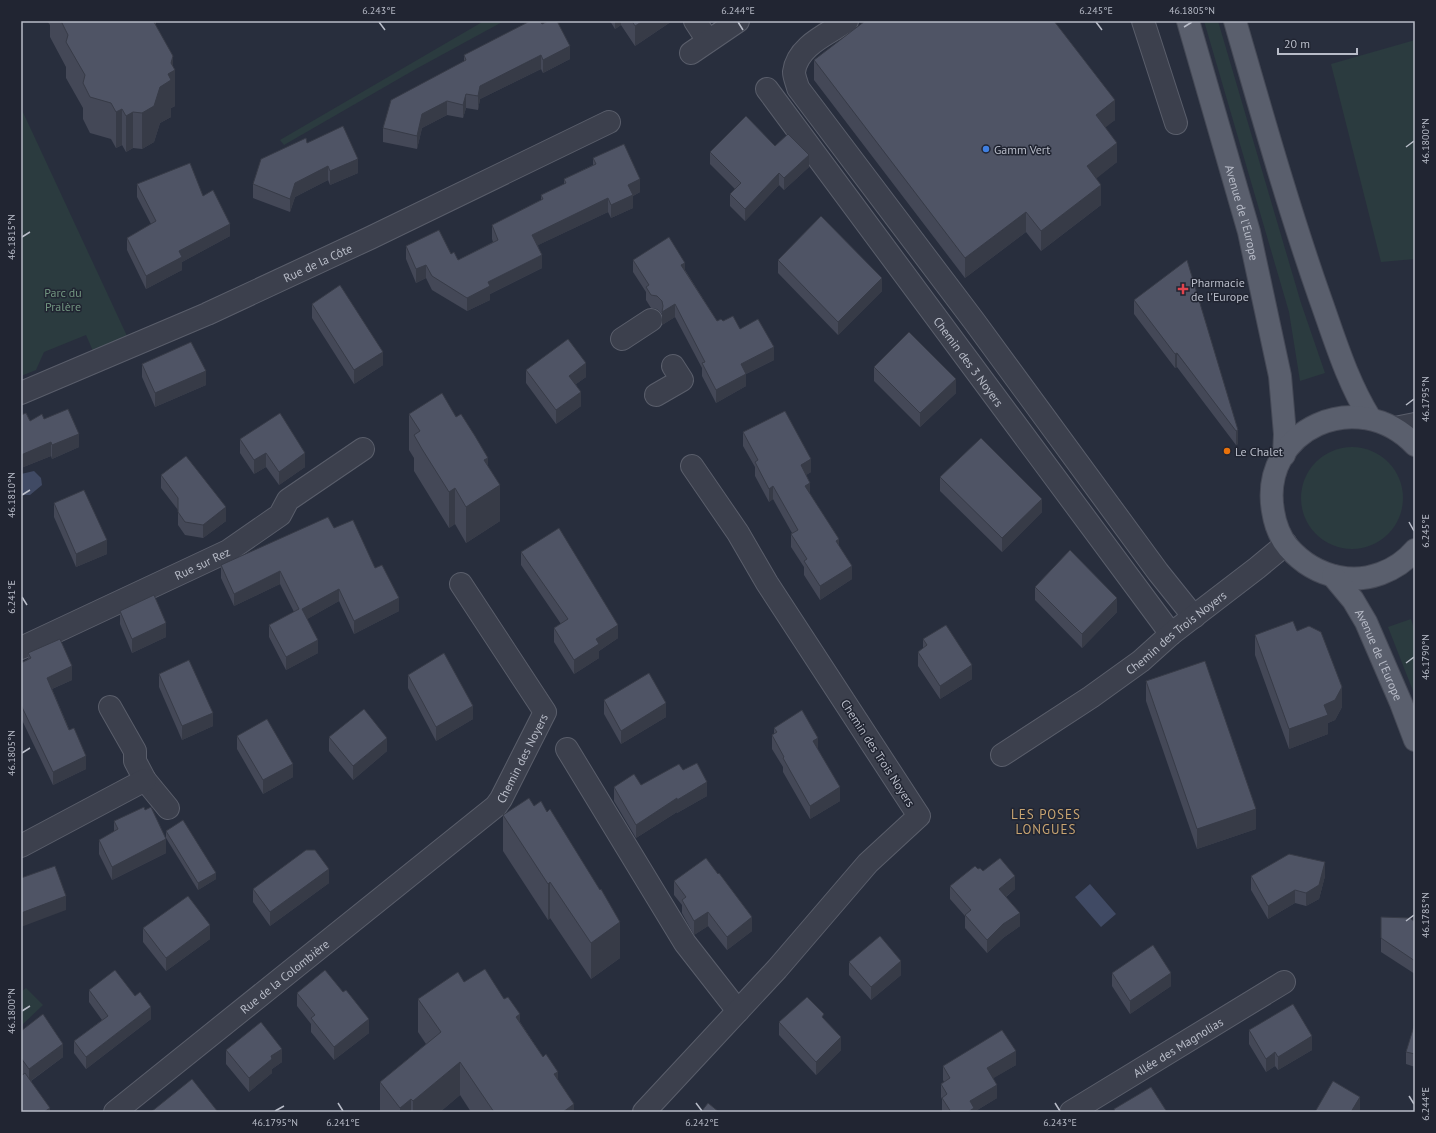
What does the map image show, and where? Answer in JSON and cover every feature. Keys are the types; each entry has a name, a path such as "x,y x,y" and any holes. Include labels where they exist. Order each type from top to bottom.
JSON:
{"main road":[{"name":"Avenue de l'Europe","path":"1188,21 1249,232 1280,376 1285,434 1284,455"},
{"path":"1235,21 1300,242 1352,387 1370,418"},
{"path":"1415,445 1405,426 1370,418 1345,416 1321,423 1300,436 1284,455 1275,474 1272,494 1276,525 1286,544 1301,561 1316,570 1332,576 1354,579 1374,576 1394,568 1415,550"},
{"name":"Avenue de l'Europe","path":"1332,576 1353,600 1362,616 1401,703 1415,740"}],"street":[{"path":"694,21 700,47 738,21"},
{"path":"847,21 804,50 797,60 794,74 798,88 983,333 1158,572 1194,617"},
{"path":"1143,21 1176,123"},
{"name":"Chemin des 3 Noyers","path":"767,89 1171,634"},
{"name":"Rue de la Côte","path":"21,393 207,314 370,238 609,122"},
{"path":"622,339 652,320"},
{"path":"656,395 682,380 673,366"},
{"name":"Rue sur Rez","path":"21,648 228,551 280,515 288,500 363,449"},
{"name":"Chemin des Trois Noyers","path":"644,1112 824,916 868,863 919,816 767,583 738,533 692,466"},
{"name":"Chemin des Trois Noyers","path":"1002,755 1091,697 1141,661 1171,634 1286,544"},
{"name":"Chemin des Noyers","path":"453,841 496,806 545,712 461,584"},
{"path":"110,707 135,751 135,762 145,780 168,808"},
{"path":"567,749 685,943 738,1011"},
{"path":"21,846 145,780"},
{"name":"Rue de la Colombière","path":"115,1112 453,841"},
{"name":"Allée des Magnolias","path":"1071,1112 1284,982"}],"green space":[{"path":"484,21 504,21 414,70 284,145 280,140"},
{"path":"1204,21 1218,21 1301,303 1325,373 1300,381 1289,312"},
{"path":"1415,40 1415,259 1381,262 1331,64"},
{"name":"Parc du Pralère","path":"21,108 127,336 93,351 86,335 44,352 36,370 21,376"},
{"path":"1352,447 1362,448 1381,455 1395,469 1402,488 1402,508 1395,527 1381,541 1362,548 1352,549 1342,548 1323,541 1309,527 1302,508 1301,498 1302,488 1309,469 1323,455 1342,448"},
{"path":"1411,619 1415,632 1415,696 1388,627"},
{"path":"26,988 43,1005 21,1026 21,992"}],"water":[{"path":"34,471 41,478 42,485 30,495 21,495 21,474"},
{"path":"1090,884 1116,914 1101,927 1075,897"}],"building":[{"path":"61,21 155,21 154,22 173,56 171,63 175,70 168,74 171,80 160,87 154,106 142,113 133,112 126,116 122,109 116,112 111,103 90,97 83,83 85,75 66,42 68,35"},
{"path":"530,21 540,21 542,24 548,21 557,21 570,46 543,60 541,55 480,86 478,96 466,94 463,105 447,101 422,114 417,136 383,128 391,100 466,60 464,55"},
{"path":"632,21 643,21 635,26"},
{"name":"Gamm Vert","path":"865,21 1054,21 1115,100 1096,115 1117,143 1087,166 1101,185 1041,231 1026,212 965,258 814,60"},
{"path":"746,116 775,146 788,134 809,155 784,178 779,173 745,209 730,194 741,183 710,152"},
{"path":"343,126 358,159 330,171 328,166 295,183 290,199 253,184 261,159 306,138 307,143"},
{"path":"624,144 640,179 628,185 633,195 611,205 608,198 532,235 542,255 488,282 490,286 467,298 432,276 426,265 416,269 406,246 439,230 451,254 454,252 458,260 498,240 492,225 543,199 541,195 566,183 564,179 596,164 593,158"},
{"path":"190,163 203,196 213,190 230,224 179,251 182,257 146,276 127,238 156,221 137,184"},
{"path":"821,216 882,278 838,322 778,260"},
{"path":"669,237 685,263 681,265 717,321 721,319 723,321 733,316 740,329 758,319 774,347 741,364 746,374 716,390 702,363 705,362 675,304 662,312 662,301 657,296 651,295 646,287 649,285 633,260"},
{"path":"1187,260 1238,430 1236,431 1177,353 1175,354 1134,300"},
{"path":"340,285 383,352 354,370 312,304"},
{"path":"909,332 956,379 920,413 874,367"},
{"path":"568,339 586,363 569,376 581,392 556,410 526,370"},
{"path":"191,342 206,371 155,393 142,364"},
{"path":"442,393 456,417 461,414 475,436 488,458 484,460 500,485 466,507 455,488 449,492 422,449 414,435 420,431 409,414"},
{"path":"68,409 79,434 52,445 51,442 21,455 21,415 26,413 30,421 42,414 44,419"},
{"path":"785,411 811,459 801,465 810,483 805,486 839,539 836,541 852,566 820,586 804,561 807,559 791,534 798,530 773,486 769,489 755,462 758,460 743,432"},
{"path":"280,413 305,453 279,472 266,453 254,460 240,439"},
{"path":"981,438 1042,499 1002,538 940,477"},
{"path":"186,456 226,507 203,525 185,522 178,512 178,498 161,475"},
{"path":"84,490 107,540 76,554 54,503"},
{"path":"328,517 334,528 353,520 375,568 382,565 399,598 354,621 339,589 302,609 318,640 286,657 269,625 299,609 280,571 234,594 221,565"},
{"path":"559,528 618,625 596,639 599,644 574,660 554,628 568,619 521,552"},
{"path":"1070,550 1117,598 1082,634 1035,587"},
{"path":"154,595 166,623 132,639 120,611"},
{"path":"1293,621 1297,631 1309,626 1321,632 1342,687 1335,700 1324,705 1328,715 1289,729 1255,635"},
{"path":"946,625 972,665 940,686 918,652 927,645 923,639"},
{"path":"60,639 72,666 47,678 69,730 74,728 86,756 53,772 21,705 21,663 31,658 28,653"},
{"path":"444,653 473,706 436,727 408,675"},
{"path":"189,660 213,713 182,726 159,674"},
{"path":"1205,661 1256,809 1197,829 1146,681"},
{"path":"649,673 666,703 621,731 604,700"},
{"path":"364,709 387,738 353,766 329,737"},
{"path":"802,710 818,738 813,741 840,787 810,806 772,735 777,732 774,728"},
{"path":"267,719 293,764 263,780 237,736"},
{"path":"697,763 707,782 677,800 677,798 636,825 614,787 634,774 641,785 679,764 683,770"},
{"path":"529,798 534,806 541,801 547,812 550,809 600,890 601,889 620,922 591,943 550,882 548,884 503,815"},
{"path":"144,807 145,810 151,807 166,839 112,867 99,840 118,829 114,821"},
{"path":"183,820 216,873 198,883 166,831"},
{"path":"306,850 315,850 329,869 270,912 253,889"},
{"path":"1289,854 1325,862 1319,885 1306,893 1295,890 1268,906 1251,876"},
{"path":"706,858 752,917 727,937 708,912 694,921 682,900 686,897 674,881"},
{"path":"1000,858 1015,876 999,889 1020,913 1003,924 987,940 965,915 971,910 950,886 975,866 983,871"},
{"path":"55,866 66,896 21,913 21,878"},
{"path":"188,896 210,925 166,958 143,928"},
{"path":"1381,917 1410,918 1415,922 1415,961 1381,938"},
{"path":"880,936 901,961 871,987 849,962"},
{"path":"1153,945 1171,973 1130,1001 1112,973"},
{"path":"485,969 504,999 508,997 520,1014 516,1017 543,1057 546,1054 558,1072 554,1074 574,1104 563,1112 494,1112 460,1062 413,1101 411,1099 400,1108 380,1082 441,1032 418,999 458,972 464,982"},
{"path":"115,970 135,996 140,992 151,1007 86,1057 74,1041 108,1016 89,990"},
{"path":"325,970 343,992 346,990 369,1019 334,1047 311,1018 315,1015 297,993"},
{"path":"807,997 824,1014 822,1017 841,1037 816,1062 779,1022"},
{"path":"1293,1004 1312,1036 1278,1057 1275,1052 1266,1059 1249,1030"},
{"path":"43,1014 63,1044 29,1069 21,1058 21,1031"},
{"path":"261,1022 282,1049 271,1056 272,1059 249,1078 226,1050"},
{"path":"1415,1026 1415,1054 1406,1052"},
{"path":"1002,1030 1016,1051 987,1068 997,1085 970,1101 974,1108 968,1112 951,1112 942,1098 947,1094 941,1084 950,1078 943,1066"},
{"path":"25,1073 50,1108 44,1112 21,1112 21,1076"},
{"path":"192,1079 218,1112 151,1112"},
{"path":"1333,1081 1360,1097 1351,1112 1315,1112"},
{"path":"1151,1087 1167,1112 1115,1112 1114,1109"},
{"path":"708,1103 719,1112 701,1112"}],"place":[{"name":"Gamm Vert","path":"986,149"},
{"name":"Pharmacie de l'Europe","path":"1183,289"},
{"name":"Le Chalet","path":"1227,451"}],"district":[{"name":"LES POSES LONGUES","path":"1046,822"}]}
